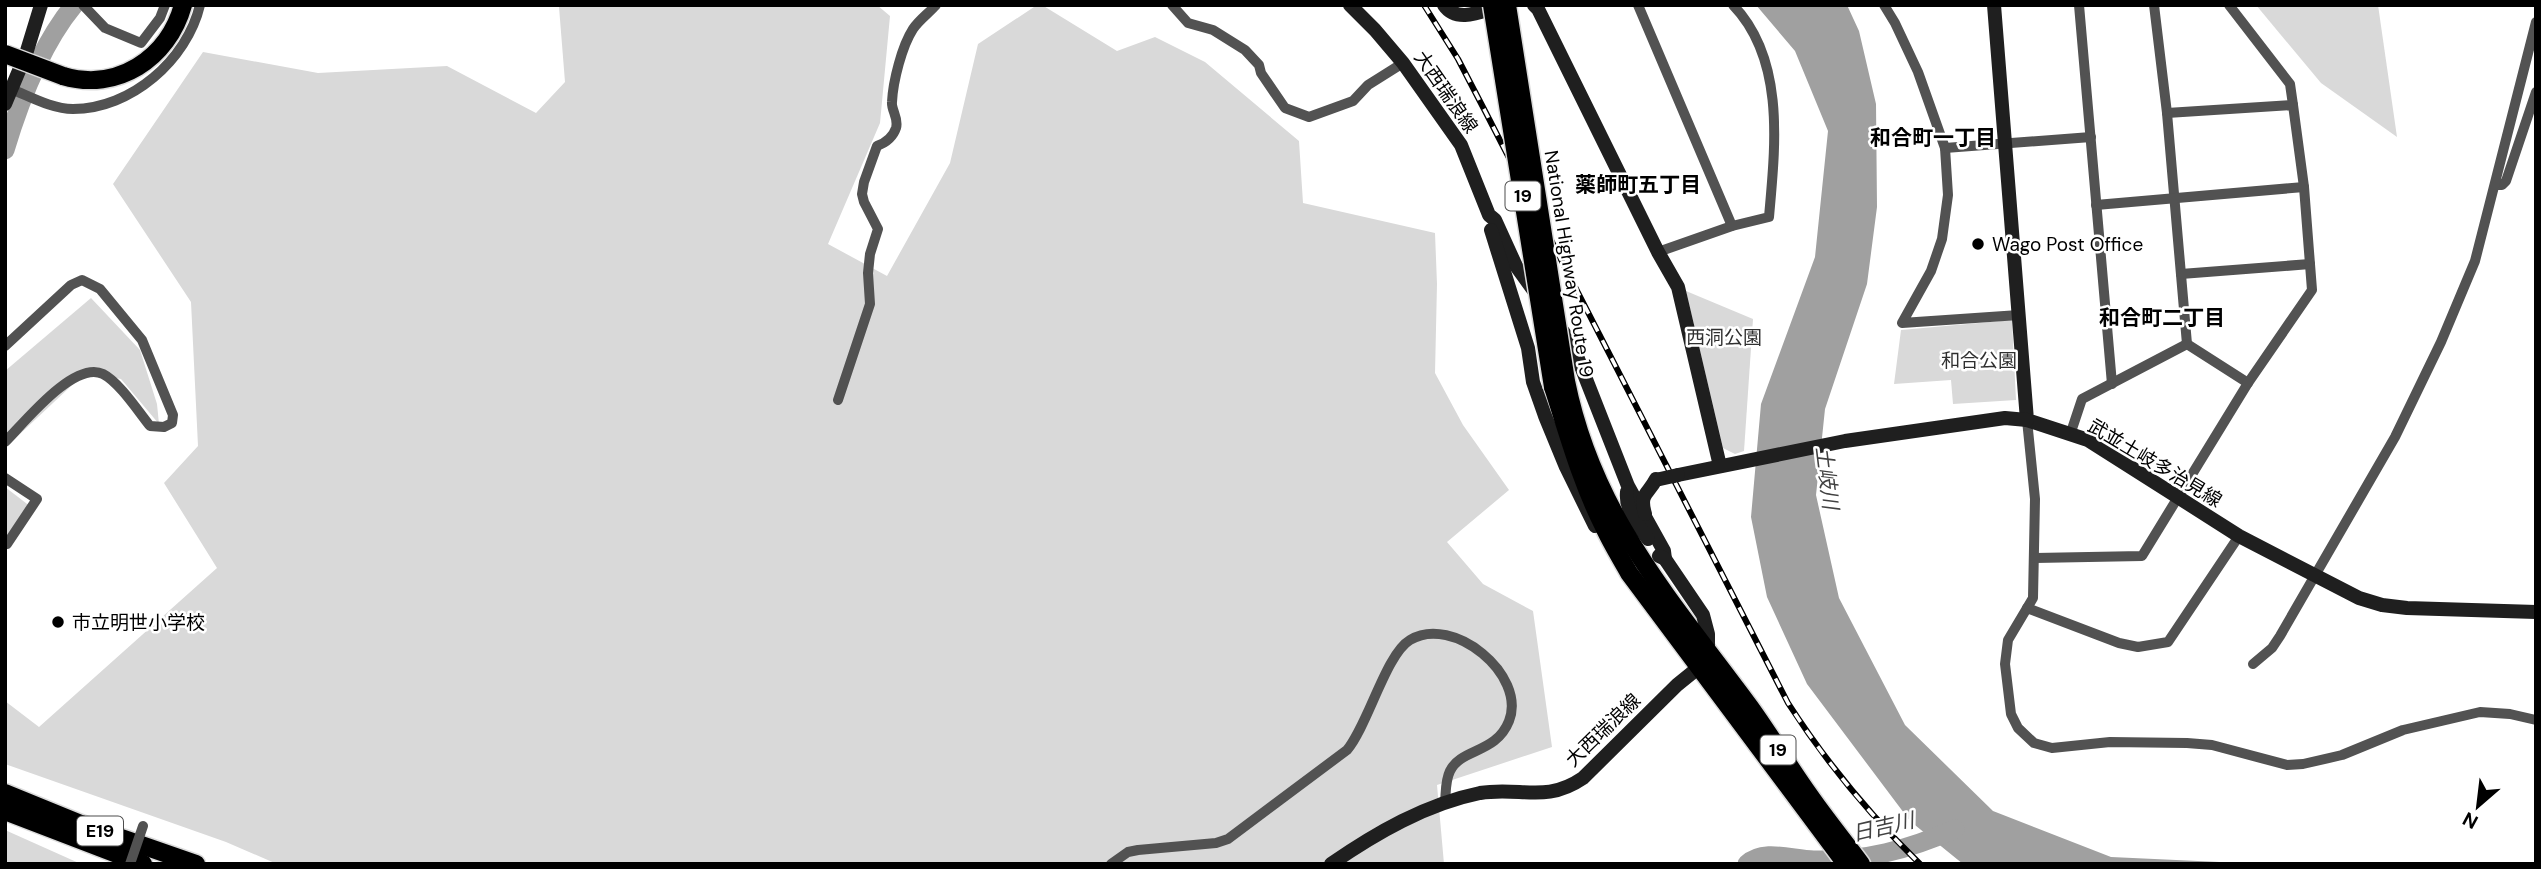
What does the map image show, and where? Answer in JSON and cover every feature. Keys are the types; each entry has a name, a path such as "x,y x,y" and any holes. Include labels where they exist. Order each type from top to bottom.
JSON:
{"highway":[{"path":"5,54 77,80 106,79 144,64 154,55 172,32 183,5"},
{"name":"National Highway Route 19","path":"1492,5 1570,442 1603,526 1629,573 1703,661"},
{"name":"National Highway Route 19","path":"1506,5 1560,384 1584,447 1615,515 1719,691 1842,853 1861,864"},
{"path":"5,785 23,793 30,804"},
{"name":"E19","path":"5,793 81,824 196,864"},
{"name":"E19","path":"5,811 143,864"}],"main road":[{"path":"8,95 26,54 41,5"},
{"name":"大西瑞浪線","path":"1350,5 1403,63 1461,145 1489,215"},
{"path":"1444,5 1453,14 1463,16 1506,5"},
{"path":"1534,5 1678,287 1720,466"},
{"path":"1994,5 2027,420"},
{"path":"1489,215 1495,220 1516,266 1573,346 1628,486 1664,551 1665,559"},
{"path":"1489,215 1489,223 1528,348 1533,382 1566,467 1591,520 1614,556 1629,573"},
{"path":"1528,348 1529,339 1552,327 1561,328"},
{"name":"武並土岐多治見線","path":"1628,486 1652,478 1658,479 1845,441 2005,418 2027,420 2088,440 2239,536 2359,598 2382,605 2407,608 2536,612"},
{"path":"1646,519 1642,502 1646,491 1658,479"},
{"path":"1628,486 1627,503 1633,518 1703,615 1708,634 1703,661"},
{"name":"大西瑞浪線","path":"1331,864 1368,838 1445,803 1481,793 1546,792 1570,786 1584,778 1703,661"}],"street":[{"path":"84,7 105,27 141,43 160,18 165,5"},
{"path":"8,95 38,99 55,107 90,108 129,93 163,70 196,23 200,5"},
{"path":"838,400 871,298 868,273 870,254 878,229 864,202 864,182 877,146 885,143 896,128 897,120 891,105 899,65 909,37 915,26 936,5"},
{"path":"1172,5 1188,23 1213,30 1245,50 1259,65 1261,73 1285,108 1309,117 1353,101 1368,85 1403,63"},
{"path":"1638,5 1732,226"},
{"path":"1658,252 1732,226 1769,217 1775,149 1772,90 1760,48 1733,5"},
{"path":"1884,5 1918,72 1945,148 1948,195 1942,239 1931,271 1902,323 2019,315"},
{"path":"2079,5 2112,383"},
{"path":"2154,5 2168,113 2187,344"},
{"path":"2035,558 2141,556 2248,383 2312,290 2304,187 2290,84 2229,5"},
{"path":"2253,664 2272,648 2395,437 2441,342 2475,261 2536,22"},
{"path":"2496,185 2502,185 2506,181 2536,92"},
{"path":"2168,113 2293,105"},
{"path":"1945,148 2091,137"},
{"path":"2096,205 2304,187"},
{"path":"2181,274 2310,264"},
{"path":"5,346 71,285 82,280 92,283 142,340 173,415 172,423 164,427 150,426 112,380 101,373 83,372 65,382 5,442"},
{"path":"2187,344 2248,383"},
{"path":"2070,435 2082,399 2187,344"},
{"path":"2027,420 2035,499 2033,598 2008,640 2005,664 2011,714 2018,729 2034,743 2052,748 2109,742 2212,745 2287,765 2342,755 2403,730 2480,712 2536,719"},
{"path":"5,478 37,499 7,544"},
{"path":"2027,608 2119,643 2138,647 2168,642 2239,536"},
{"path":"1111,864 1128,852 1216,843 1238,832 1347,750 1403,645 1422,635 1436,633 1462,640 1499,671 1507,685 1512,710 1509,722 1495,742 1455,764 1447,783 1445,803"},
{"path":"130,864 143,826"}],"green space":[{"path":"877,5 890,16 880,123 828,244 887,276 950,163 978,44 1037,5 1042,5 1117,51 1155,37 1205,62 1299,141 1303,203 1435,233 1435,373 1463,425 1509,490 1447,542 1483,584 1533,611 1552,747 1437,785 1444,864 277,864 226,842 5,764 5,701 39,727 217,568 164,483 198,446 191,302 113,184 203,52 318,73 447,66 536,113 565,82 559,7"},
{"path":"2256,5 2378,5 2397,137 2321,83"},
{"name":"西洞公園","path":"1686,291 1753,319 1744,451 1735,454 1723,448"},
{"path":"91,298 140,350 157,404 159,424 121,379 86,372 5,448 5,371"},
{"name":"和合公園","path":"2012,320 2016,400 1953,404 1951,380 1894,384 1901,330"},
{"path":"5,487 35,510 5,548"},
{"path":"5,830 81,864 5,864"}],"shaded area":[{"path":"1756,5 1847,5 1859,31 1876,104 1877,207 1867,284 1825,409 1816,495 1839,598 1905,725 1993,811 2111,857 2263,864 1963,864 1910,821 1807,684 1767,597 1751,517 1761,404 1815,257 1828,131 1795,51"}],"waterway":[{"path":"5,150 17,112 42,55 74,5"},
{"name":"日吉川","path":"1747,864 1754,859 1770,856 1814,860 1869,856 1920,843 1955,829"}],"railway":[{"path":"1424,5 1458,59 1788,703 1849,787 1920,864"}],"place":[{"name":"Wago Post Office","path":"1978,244"},
{"name":"市立明世小学校","path":"58,622"}],"district":[{"name":"和合町一丁目","path":"1933,138"},
{"name":"薬師町五丁目","path":"1638,185"},
{"name":"和合町二丁目","path":"2162,318"}],"water label":[{"name":"土岐川","path":"1827,478"}]}
